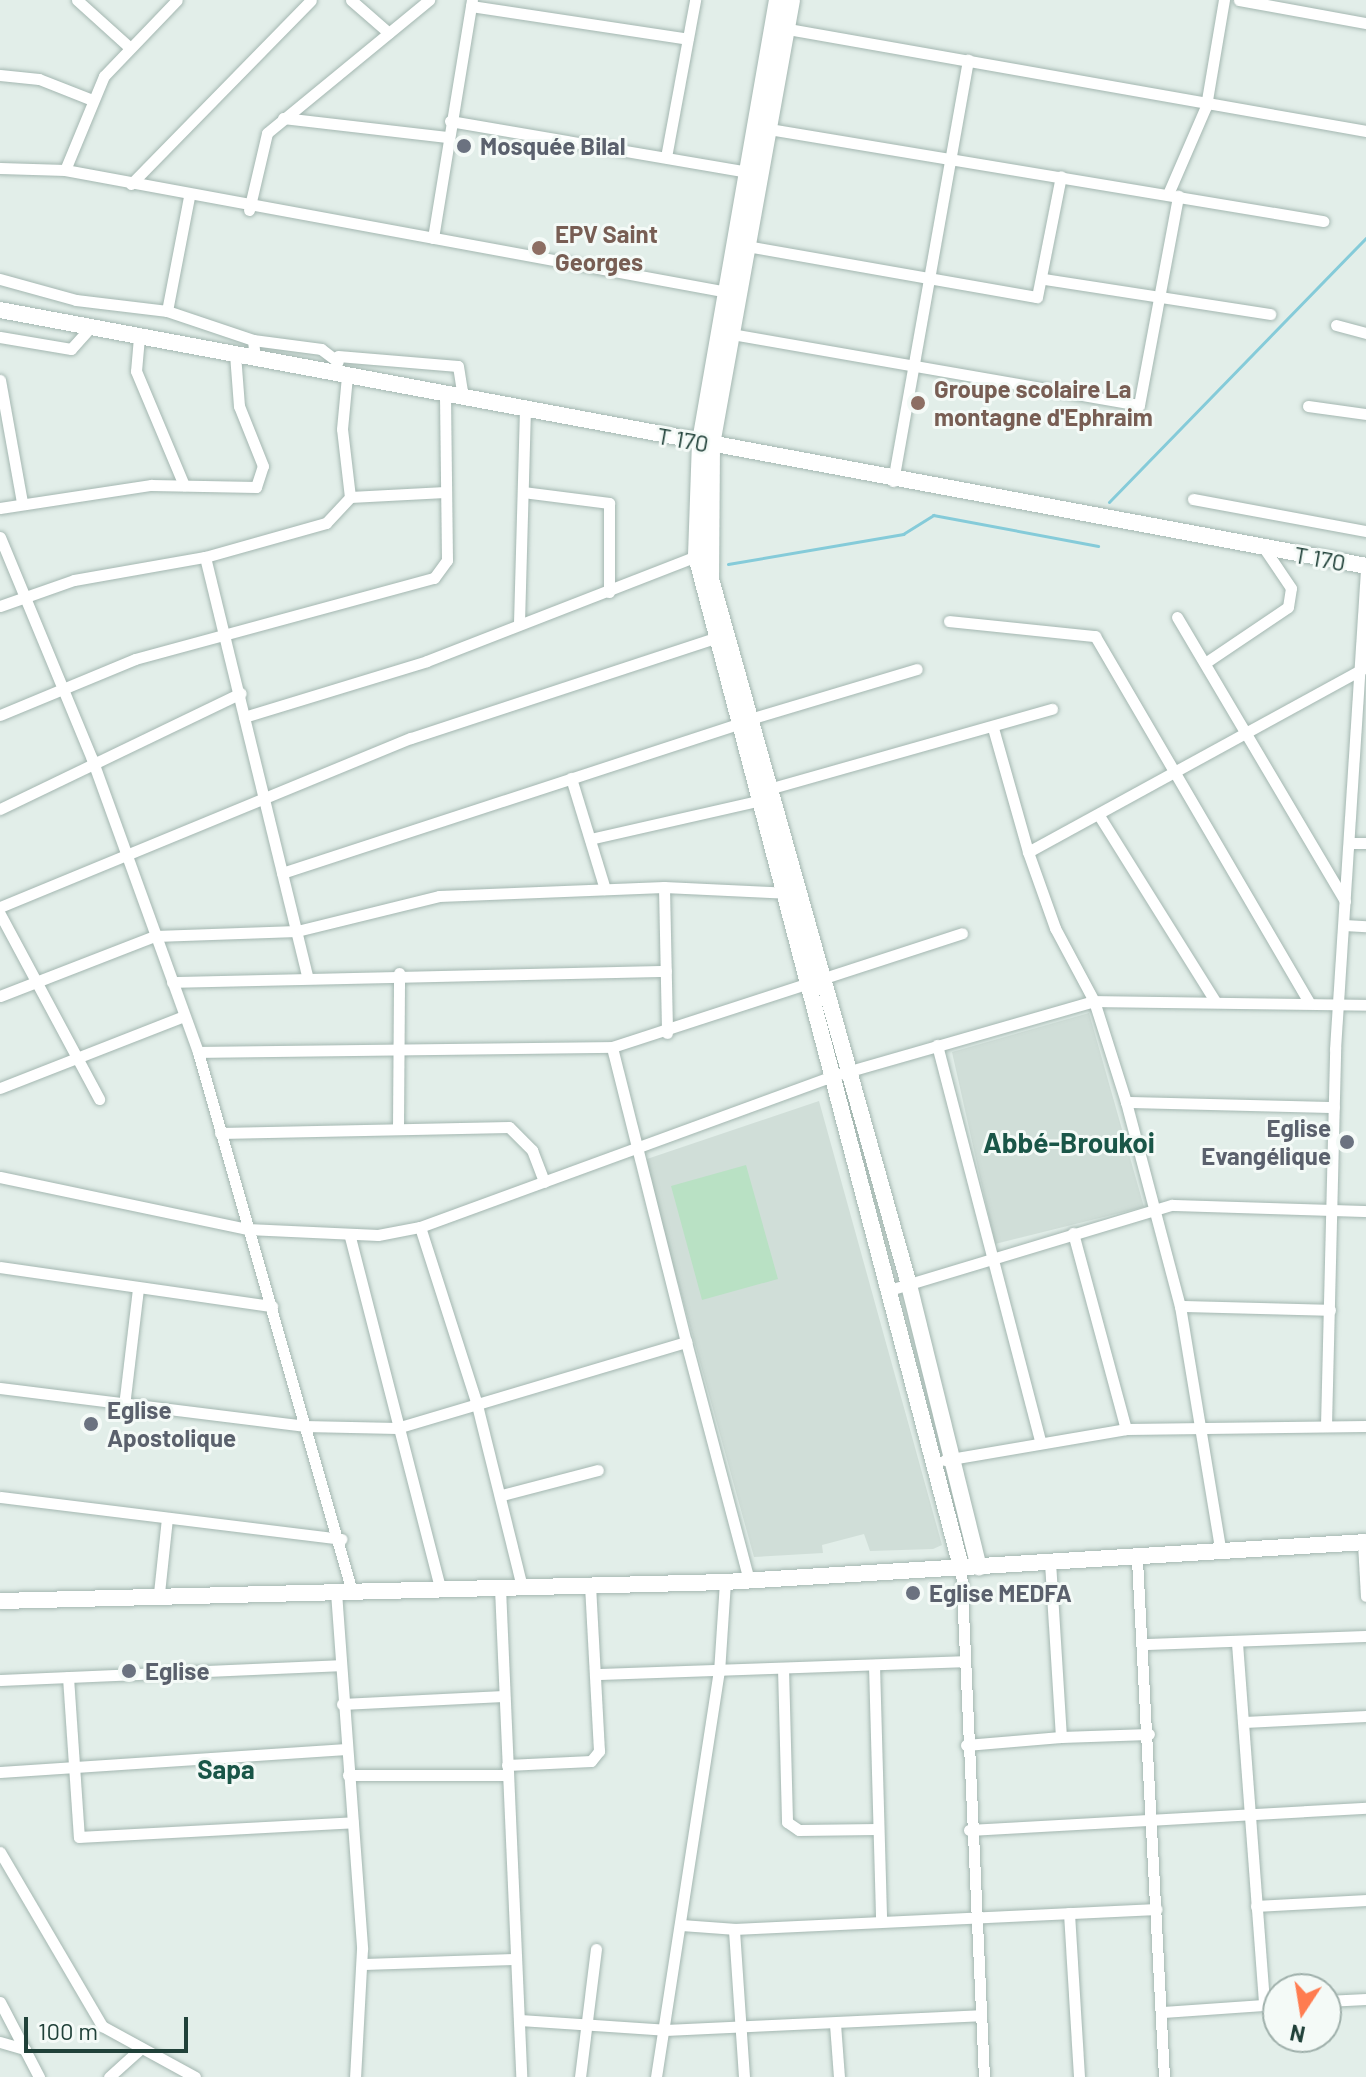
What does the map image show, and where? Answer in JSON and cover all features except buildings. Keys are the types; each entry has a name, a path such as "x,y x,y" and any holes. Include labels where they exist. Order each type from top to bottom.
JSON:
{"street":[{"path":"77,0 129,47"},
{"path":"65,170 92,100 129,47 177,0"},
{"path":"131,184 311,0"},
{"path":"351,0 389,33"},
{"path":"249,210 262,142 283,118 429,0"},
{"path":"666,157 695,0"},
{"path":"777,0 727,292 706,442 696,556 715,638 767,794 945,1460 979,1567"},
{"path":"745,721 711,579 706,442 732,334 792,0"},
{"path":"732,334 1139,405 1161,298 1173,195 1206,106 1224,0"},
{"path":"1239,0 1366,23"},
{"path":"433,238 447,137 472,3 688,39"},
{"path":"788,29 1206,106 1366,131"},
{"path":"893,482 948,156 968,60"},
{"path":"0,75 39,79 92,100"},
{"path":"283,118 447,137"},
{"path":"450,121 747,172"},
{"path":"769,129 948,156 1323,221"},
{"path":"0,168 65,170 249,210 433,238 727,292"},
{"path":"747,246 1031,297 1042,292 1061,176"},
{"path":"167,311 189,197"},
{"path":"0,279 76,300 167,311 253,340 338,356 458,366 463,396"},
{"path":"1044,279 1270,314"},
{"name":"T 170","path":"0,310 706,442 893,482 1366,567"},
{"path":"1336,325 1366,333"},
{"path":"0,337 71,349 90,328"},
{"path":"139,337 136,371 184,485"},
{"path":"253,340 255,358"},
{"path":"0,508 22,502 184,485 239,489 263,482 239,406 235,354"},
{"path":"338,356 343,375 342,429 350,497"},
{"path":"0,380 22,502"},
{"path":"0,715 65,692 135,659 226,638 434,578 447,560 445,394"},
{"path":"1308,406 1366,414"},
{"path":"519,623 525,408"},
{"path":"0,606 85,577 205,557 309,532 350,497 445,492"},
{"path":"523,492 609,503 609,592"},
{"path":"1193,499 1366,531"},
{"path":"0,537 92,759 198,1052 304,1426 341,1539 344,1592 339,1665 362,1964 355,2077"},
{"path":"1205,663 1288,607 1291,588 1264,548"},
{"path":"244,717 427,661 696,556"},
{"path":"205,557 241,693 264,804 308,978"},
{"path":"1326,1425 1337,1004 1350,843 1361,757 1366,567"},
{"path":"1177,617 1345,901"},
{"path":"949,621 1095,636 1308,1001"},
{"path":"0,907 264,804 411,738 715,638"},
{"path":"1028,852 1100,817 1175,771 1364,667"},
{"path":"282,873 745,721 917,669"},
{"path":"0,809 92,759 241,693"},
{"path":"590,839 767,794 1052,709"},
{"path":"993,728 1028,852 1055,928 1094,1001 1126,1102 1180,1306 1206,1427 1221,1553"},
{"path":"571,778 605,889"},
{"path":"1100,817 1215,1001"},
{"path":"1350,843 1366,843"},
{"path":"0,996 155,936 297,931 439,896 664,887 794,893"},
{"path":"664,887 667,1033"},
{"path":"0,914 99,1099"},
{"path":"1344,925 1366,926"},
{"path":"198,1052 612,1047 667,1033 962,933"},
{"path":"172,982 399,973 666,971"},
{"path":"398,1127 399,973"},
{"path":"0,1177 247,1229 350,1237 420,1227 843,1073 1094,1001 1308,1001 1366,1005"},
{"path":"0,1088 184,1016"},
{"path":"937,1045 1040,1440"},
{"path":"612,1047 749,1580"},
{"path":"1126,1102 1334,1107"},
{"path":"220,1133 509,1127 532,1150 544,1182"},
{"path":"901,1287 993,1261 1154,1208 1366,1211"},
{"path":"420,1227 476,1401 502,1495 522,1587"},
{"path":"1073,1233 1126,1429"},
{"path":"350,1237 440,1588"},
{"path":"0,1267 272,1306"},
{"path":"124,1406 138,1288"},
{"path":"1180,1306 1330,1310"},
{"path":"0,1388 124,1406 304,1426 397,1428 476,1401 686,1342"},
{"path":"945,1460 1040,1440 1126,1429 1366,1426"},
{"path":"945,1460 961,1567 969,1830 984,2077"},
{"path":"502,1495 598,1470"},
{"path":"0,1497 341,1539"},
{"path":"159,1593 167,1518"},
{"path":"0,1601 159,1593 344,1592 725,1582 1137,1560 1365,1542 1366,1596"},
{"path":"1137,1560 1146,1644 1164,2077"},
{"path":"1050,1564 1061,1737"},
{"path":"656,2077 719,1672 725,1582"},
{"path":"348,1775 507,1770 596,1757 598,1674 590,1587"},
{"path":"500,1588 521,2077"},
{"path":"1146,1644 1366,1636"},
{"path":"1237,1643 1262,1980"},
{"path":"598,1674 964,1661"},
{"path":"0,1680 339,1665"},
{"path":"874,1665 881,1921"},
{"path":"783,1668 787,1822 799,1830 877,1829"},
{"path":"68,1677 78,1832 85,1839 353,1822"},
{"path":"342,1704 503,1696"},
{"path":"1244,1722 1366,1716"},
{"path":"966,1745 1149,1734"},
{"path":"0,1772 76,1764 346,1749"},
{"path":"969,1830 1249,1812 1366,1808"},
{"path":"0,1852 92,2012 138,2051 195,2077"},
{"path":"1256,1906 1366,1900"},
{"path":"680,1925 734,1929 1157,1909"},
{"path":"1069,1913 1079,2077"},
{"path":"734,1929 744,2077"},
{"path":"580,2077 596,1949"},
{"path":"362,1964 515,1959"},
{"path":"1342,2000 1366,1999"},
{"path":"0,2002 39,2077"},
{"path":"1163,2012 1262,2005"},
{"path":"520,2020 587,2021 665,2030 980,2015"},
{"path":"835,2024 839,2077"},
{"path":"0,2042 25,2049"},
{"path":"109,2077 138,2051"}],"shaded area":[{"path":"1089,1013 1144,1207 995,1244 952,1052"},
{"path":"819,1101 942,1545 933,1549 870,1551 864,1534 822,1545 823,1553 754,1557 644,1160"}],"green space":[{"path":"746,1165 778,1279 702,1300 671,1186"}],"waterway":[{"path":"1109,502 1366,238"},
{"path":"728,564 903,534 933,515 1098,546"}],"place":[{"name":"Mosquée Bilal","path":"464,146"},
{"name":"EPV Saint Georges","path":"539,248"},
{"name":"Groupe scolaire La montagne d'Ephraim","path":"918,403"},
{"name":"Eglise Evangélique","path":"1347,1142"},
{"name":"Eglise Apostolique","path":"91,1424"},
{"name":"Eglise MEDFA","path":"913,1593"},
{"name":"Eglise","path":"129,1671"}],"district":[{"name":"Abbé-Broukoi","path":"1069,1142"},
{"name":"Sapa","path":"226,1769"}]}
